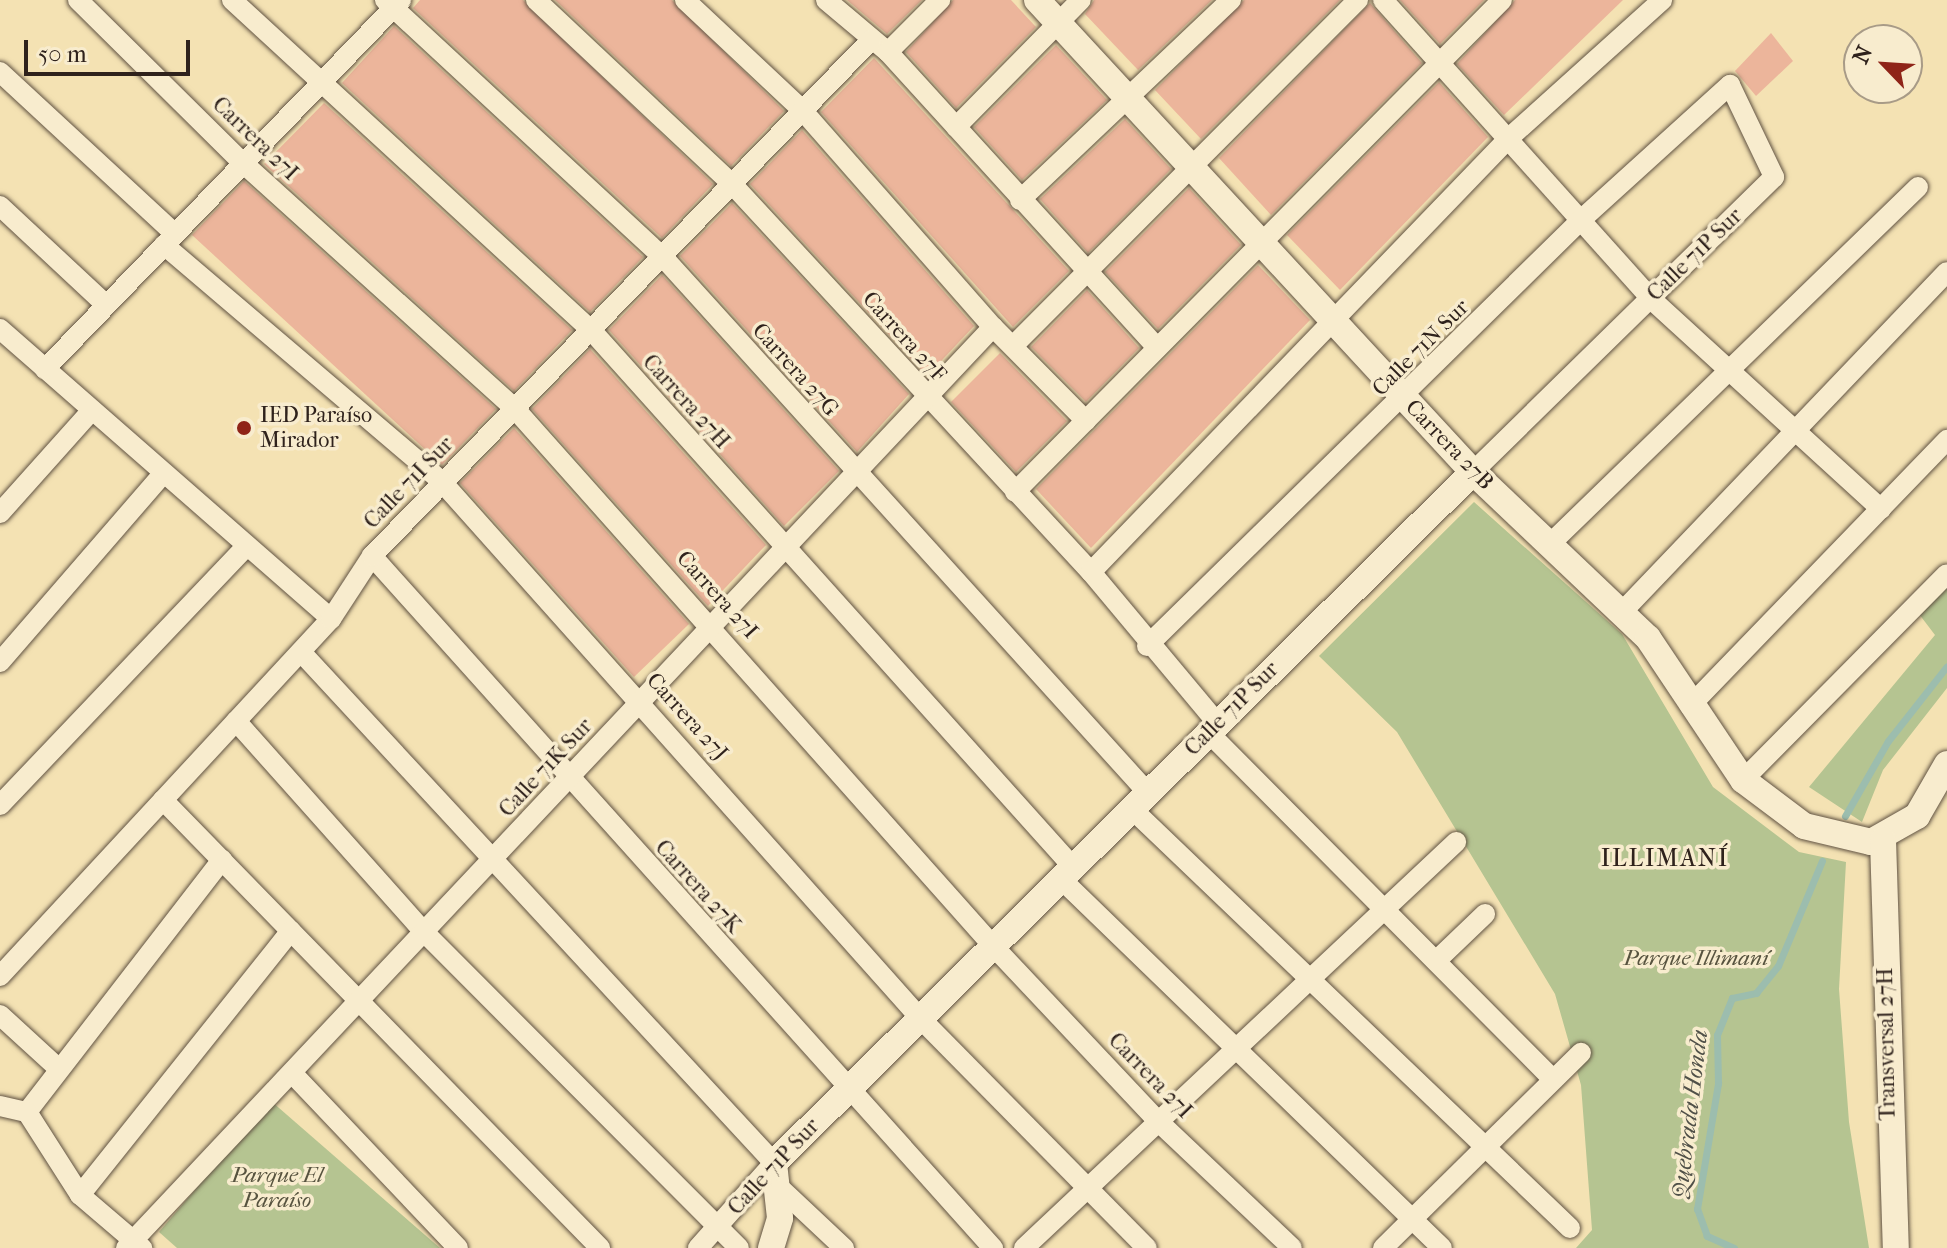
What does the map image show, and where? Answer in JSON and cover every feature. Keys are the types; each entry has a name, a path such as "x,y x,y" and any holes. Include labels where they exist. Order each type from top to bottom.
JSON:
{"street":[{"name":"Carrera 27I","path":"78,0 243,163 516,410 713,625 993,946 1161,1124 1292,1248"},
{"name":"Carrera 27H","path":"232,0 592,331 1067,873 1236,1052 1442,1248"},
{"name":"Carrera 27F","path":"536,0 733,185 1091,572 1213,728 1384,910 1552,1078"},
{"path":"685,0 803,111 993,327 1015,344 1086,421"},
{"path":"826,0 888,52 1157,348"},
{"path":"888,52 940,0"},
{"name":"Carrera 27B","path":"1037,0 1473,472 1622,612 1659,651 1690,706 1743,780 1804,826 1844,840 1883,840"},
{"path":"956,127 1081,0"},
{"path":"1020,200 1231,0"},
{"path":"1015,344 1194,170 1358,0"},
{"path":"1383,0 1650,298 1881,509"},
{"path":"1015,492 1502,0"},
{"path":"1091,572 1335,323 1509,138 1662,0"},
{"path":"45,369 393,3"},
{"name":"Carrera 27G","path":"393,3 663,257 856,473 1140,801 1310,981 1570,1228"},
{"name":"Calle 71I Sur","path":"4,965 331,619 372,556 871,40"},
{"name":"Carrera 27J","path":"0,72 170,240 442,482 641,701 920,1018 1089,1193 1147,1248"},
{"name":"Calle 71P Sur","path":"698,1248 777,1176 848,1089 1774,177 1730,85"},
{"name":"Calle 71N Sur","path":"1147,646 1405,399 1582,219 1730,85"},
{"path":"1549,545 1918,187"},
{"path":"0,206 106,305"},
{"path":"1622,612 1947,272"},
{"name":"Calle 71K Sur","path":"134,1246 361,999 993,327"},
{"path":"1,334 331,619"},
{"path":"0,513 92,410"},
{"path":"1690,706 1947,440"},
{"path":"0,662 164,473"},
{"path":"0,805 247,546"},
{"name":"Carrera 27K","path":"372,556 568,779 993,1248"},
{"path":"1743,780 1946,575"},
{"path":"301,652 493,859 844,1248"},
{"path":"236,721 424,932 739,1248"},
{"path":"1883,840 1917,816 1947,764"},
{"path":"163,800 361,999 600,1248"},
{"name":"Transversal 27H","path":"1883,840 1896,1248"},
{"path":"1024,1248 1089,1193 1456,842"},
{"path":"27,1112 58,1068 222,860"},
{"path":"1436,961 1485,914"},
{"path":"80,1195 291,931"},
{"path":"0,1015 58,1068"},
{"path":"1383,1248 1409,1217 1581,1053"},
{"path":"292,1073 458,1248"},
{"path":"0,1106 27,1112 80,1195 134,1246"},
{"path":"771,1248 777,1176"}],"green space":[{"name":"Parque Illimaní","path":"1474,502 1622,634 1713,787 1799,852 1846,862 1839,989 1849,1122 1869,1248 1576,1248 1592,1230 1581,1085 1555,994 1397,732 1319,656"},
{"path":"1947,585 1947,688 1883,770 1862,822 1809,787 1935,635 1919,614"},
{"name":"Parque El Paraíso","path":"271,1101 440,1248 177,1248 159,1232"}],"building":[{"path":"420,0 523,0 713,184 662,238 413,8"},
{"path":"555,0 672,0 784,111 731,166"},
{"path":"847,0 922,0 887,34"},
{"path":"953,0 1011,0 1036,27 956,108 906,52"},
{"path":"1094,0 1212,0 1138,70 1085,14"},
{"path":"1244,0 1340,0 1201,139 1155,90"},
{"path":"1400,0 1484,0 1440,44"},
{"path":"1515,0 1623,0 1504,115 1457,64"},
{"path":"1370,3 1422,63 1271,215 1219,158"},
{"path":"394,26 643,257 590,312 342,83"},
{"path":"1771,33 1793,61 1756,96 1735,71"},
{"path":"1056,45 1107,100 1022,180 974,127"},
{"path":"874,58 1069,271 1013,327 821,112"},
{"path":"1439,82 1488,137 1340,290 1287,235"},
{"path":"324,103 572,330 514,391 264,164"},
{"path":"1125,119 1171,169 1088,253 1040,199"},
{"path":"802,130 974,326 927,376 750,184"},
{"path":"244,181 496,409 442,465 192,235"},
{"path":"1189,188 1241,245 1158,329 1105,272"},
{"path":"732,203 909,394 857,452 680,256"},
{"path":"1258,265 1310,320 1091,548 1036,489"},
{"path":"662,275 839,471 784,526 609,330"},
{"path":"1087,290 1139,348 1086,402 1031,347"},
{"path":"590,349 766,545 708,606 532,409"},
{"path":"1000,353 1067,421 1016,472 951,402"},
{"path":"514,428 689,624 634,677 460,483"}],"waterway":[{"name":"Quebrada Honda","path":"1845,816 1888,741 1947,666"},
{"name":"Quebrada Honda","path":"1734,1248 1707,1236 1697,1209 1718,1083 1717,1035 1732,998 1756,993 1778,966 1822,861"}],"place":[{"name":"IED Paraíso Mirador","path":"244,428"}],"district":[{"name":"ILLIMANÍ","path":"1665,859"}]}
